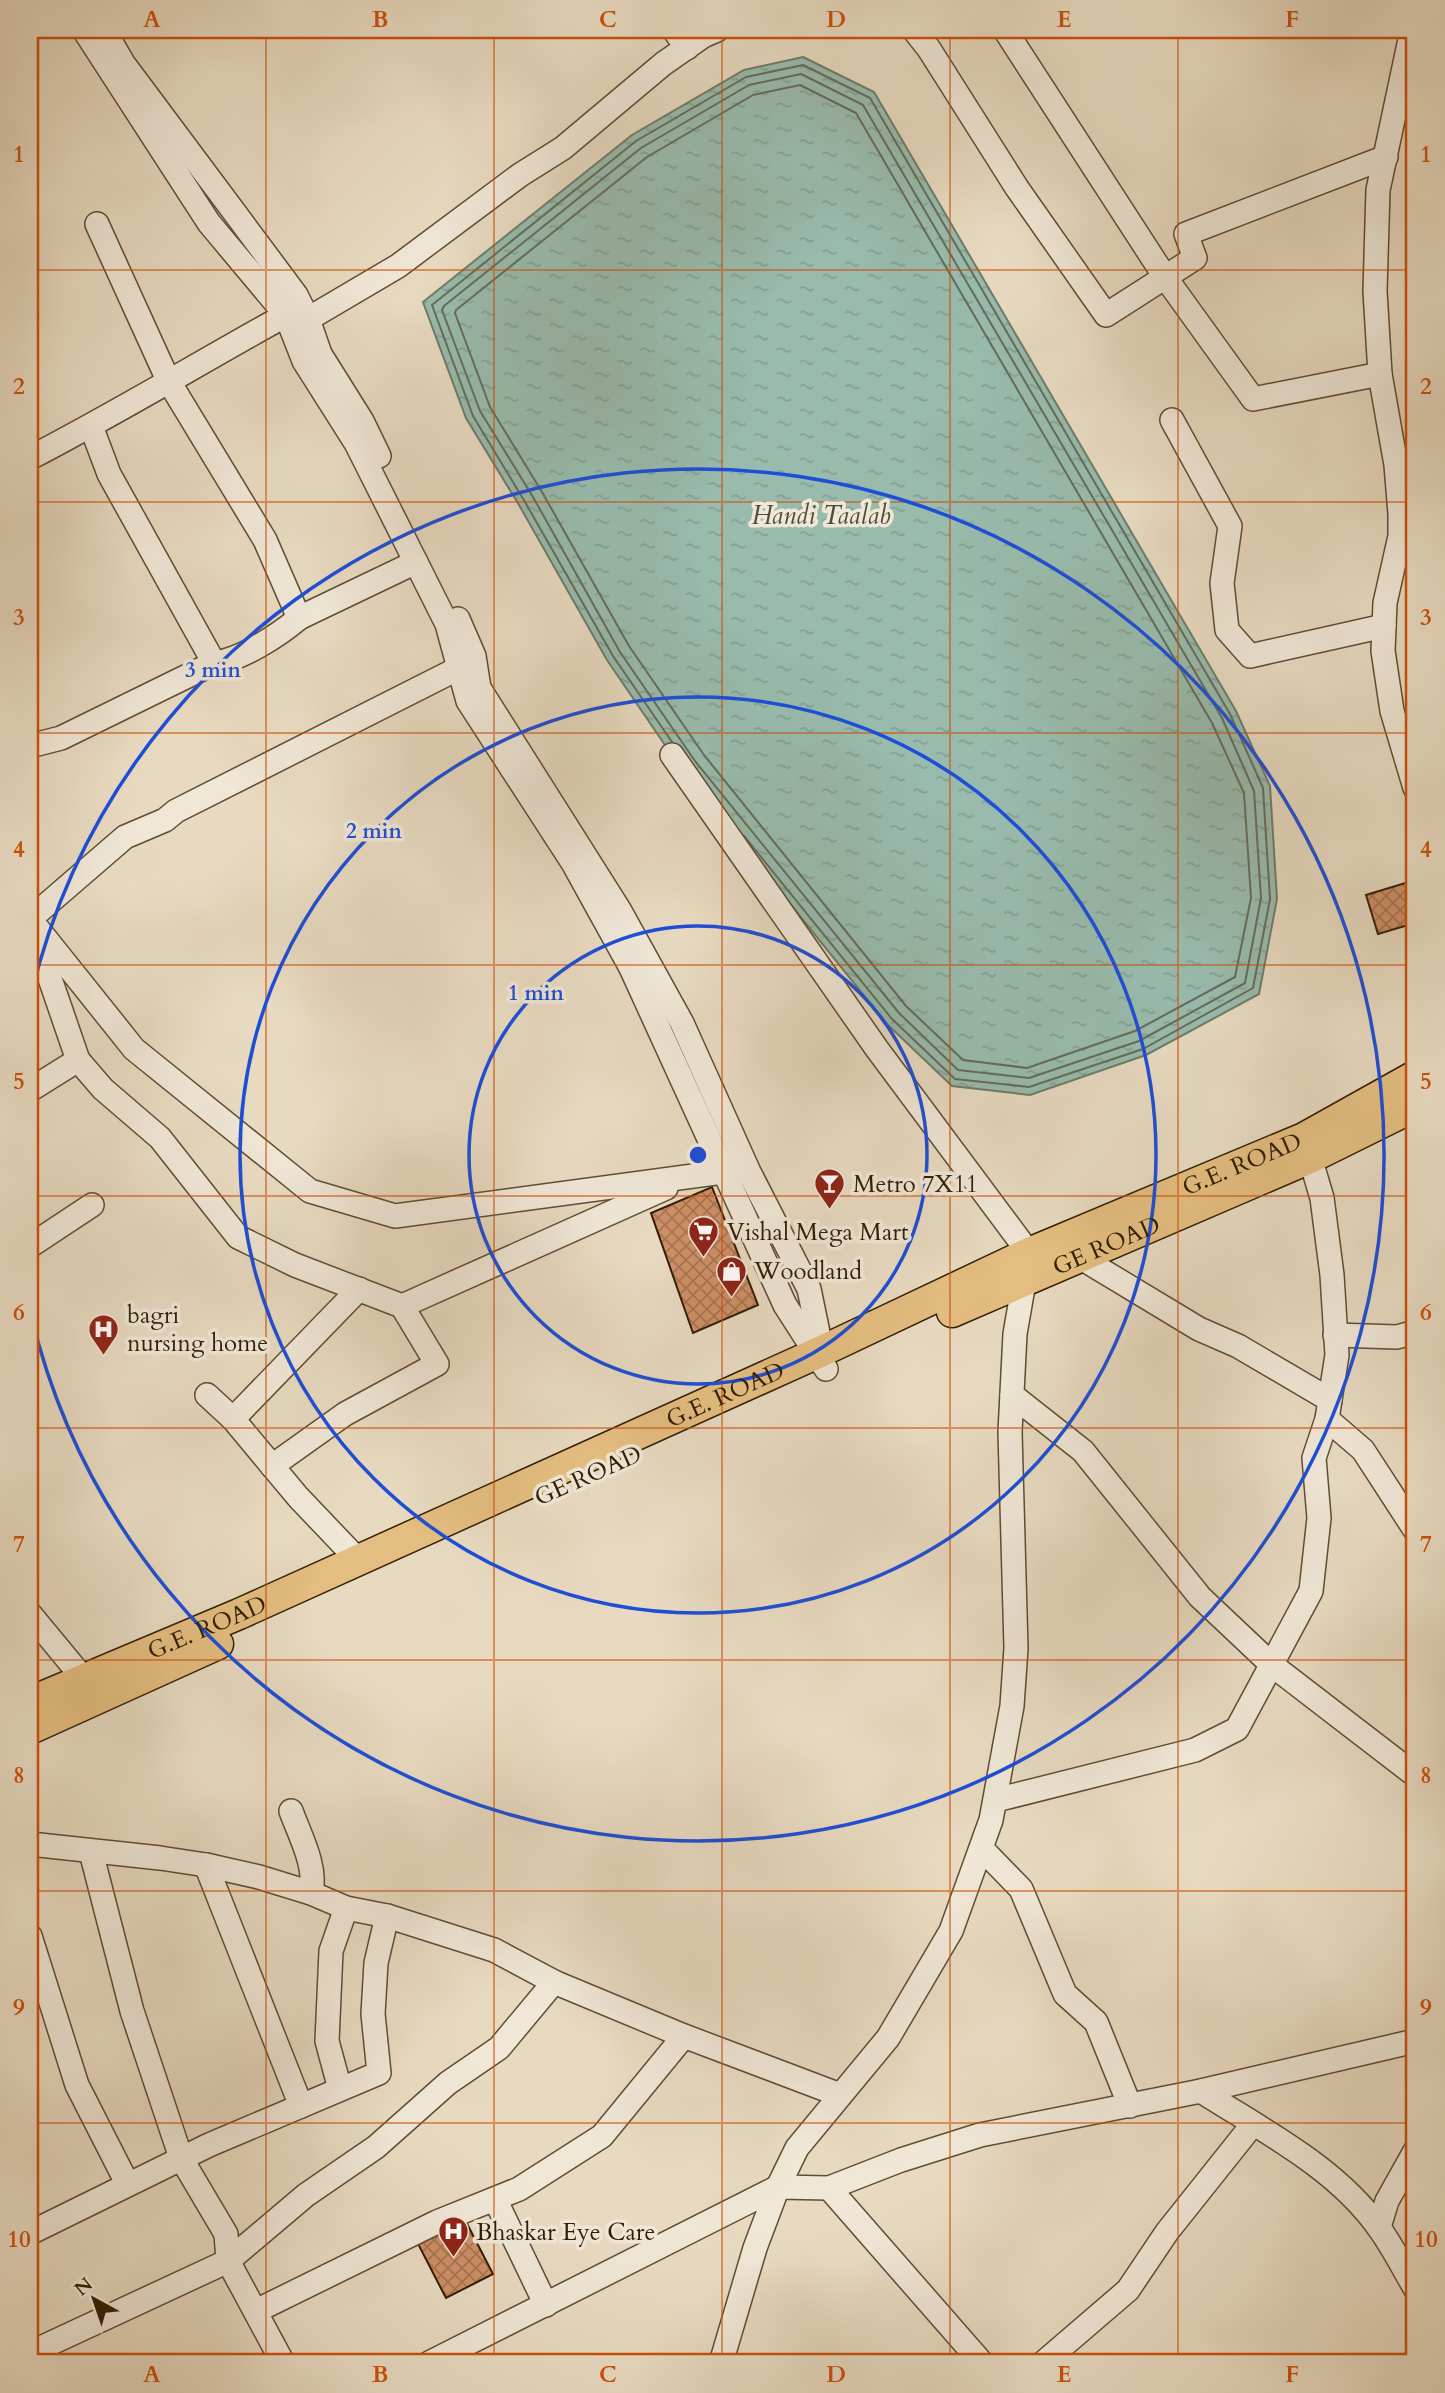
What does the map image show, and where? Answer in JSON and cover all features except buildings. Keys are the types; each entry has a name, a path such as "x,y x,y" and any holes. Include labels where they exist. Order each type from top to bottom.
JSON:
{"main road":[{"name":"G.E. ROAD","path":"1028,1266 1307,1148 1415,1076"},
{"name":"GE ROAD","path":"30,1729 821,1358 1028,1266 1078,1256 1307,1148 1415,1106"},
{"name":"G.E. ROAD","path":"30,1702 239,1614 821,1358"}],"street":[{"path":"83,30 209,223 297,317 362,421 447,591 466,662 468,701 573,863 631,968 785,1305 821,1358"},
{"path":"104,30 123,63 296,295 304,361 356,443 479,688 620,912 676,1012 749,1172 809,1289 821,1358"},
{"path":"30,458 169,380 398,266 520,175 563,148 663,64 680,39 717,30"},
{"path":"914,30 929,49 1017,188 1106,315 1195,258 1186,234 1386,156"},
{"path":"1005,30 1165,277 1253,399 1381,374"},
{"path":"1412,30 1378,190 1375,291 1381,374 1408,537 1385,603 1382,651 1392,711 1415,788"},
{"path":"97,224 169,380 265,540 299,618"},
{"path":"1172,420 1230,526 1222,583 1227,629 1250,656 1384,626"},
{"path":"91,426 110,474 214,663"},
{"path":"30,746 61,738 214,663 226,662 284,632 299,618 416,562"},
{"path":"30,919 125,837 165,820 176,811 466,662"},
{"path":"671,755 1028,1266 1016,1334 1010,1432 1016,1647 1012,1706 996,1800 982,1849 951,1931 888,2038 797,2148 778,2187 755,2248 721,2363"},
{"path":"30,919 78,1060 103,1088 160,1138 238,1237 295,1265 402,1306 437,1364 345,1414 272,1466"},
{"path":"30,919 134,1049 310,1191 395,1216 723,1172 749,1172"},
{"path":"30,1090 78,1060"},
{"path":"996,1800 1195,1750 1237,1729 1311,1591 1319,1518 1314,1458 1329,1410 1337,1354 1332,1275 1322,1198 1307,1148"},
{"path":"402,1306 688,1178"},
{"path":"30,1246 92,1205"},
{"path":"1078,1256 1199,1329 1238,1346 1329,1410 1363,1450 1415,1530"},
{"path":"233,1419 359,1289"},
{"path":"1335,1335 1397,1337 1415,1332"},
{"path":"207,1395 233,1419 298,1497 358,1560"},
{"path":"1012,1395 1083,1451 1200,1597 1272,1665 1415,1775"},
{"path":"30,1614 83,1678"},
{"path":"291,1811 306,1850 313,1882 311,1893"},
{"path":"30,1844 206,1865 259,1877 311,1893 346,1908 387,1916 494,1951 554,1982 684,2036 840,2095"},
{"path":"982,1849 1021,1889 1065,1994 1096,2022 1130,2106"},
{"path":"91,1852 132,2011 181,2158 226,2234 228,2260 283,2363"},
{"path":"206,1865 301,2106"},
{"path":"340,2089 327,2041 331,1951 346,1908"},
{"path":"30,2233 181,2158 379,2073 373,2014 376,1963 387,1916"},
{"path":"30,1936 77,2085 127,2183"},
{"path":"30,2353 228,2260 306,2195 376,2147 448,2083 499,2048 554,1982"},
{"path":"256,2311 437,2222 519,2189 602,2136 684,2036"},
{"path":"429,2363 778,2187 830,2188 901,2160 980,2135 1201,2091 1415,2041"},
{"path":"1201,2091 1338,2183 1379,2227 1415,2288"},
{"path":"1043,2363 1128,2290 1167,2232 1253,2124"},
{"path":"1379,2227 1387,2201 1415,2151"},
{"path":"830,2188 982,2363"},
{"path":"495,2199 546,2305"}],"water":[{"name":"Handi Taalab","path":"803,57 874,92 1236,711 1270,786 1277,899 1259,994 1146,1055 1030,1095 952,1086 887,1024 682,770 607,660 466,418 423,302 632,135 744,70"}],"place":[{"name":"Metro 7X11","path":"830,1211"},
{"name":"Vishal Mega Mart","path":"704,1259"},
{"name":"Woodland","path":"731,1298"},
{"name":"bagri nursing home","path":"104,1356"},
{"name":"Bhaskar Eye Care","path":"453,2259"}]}
